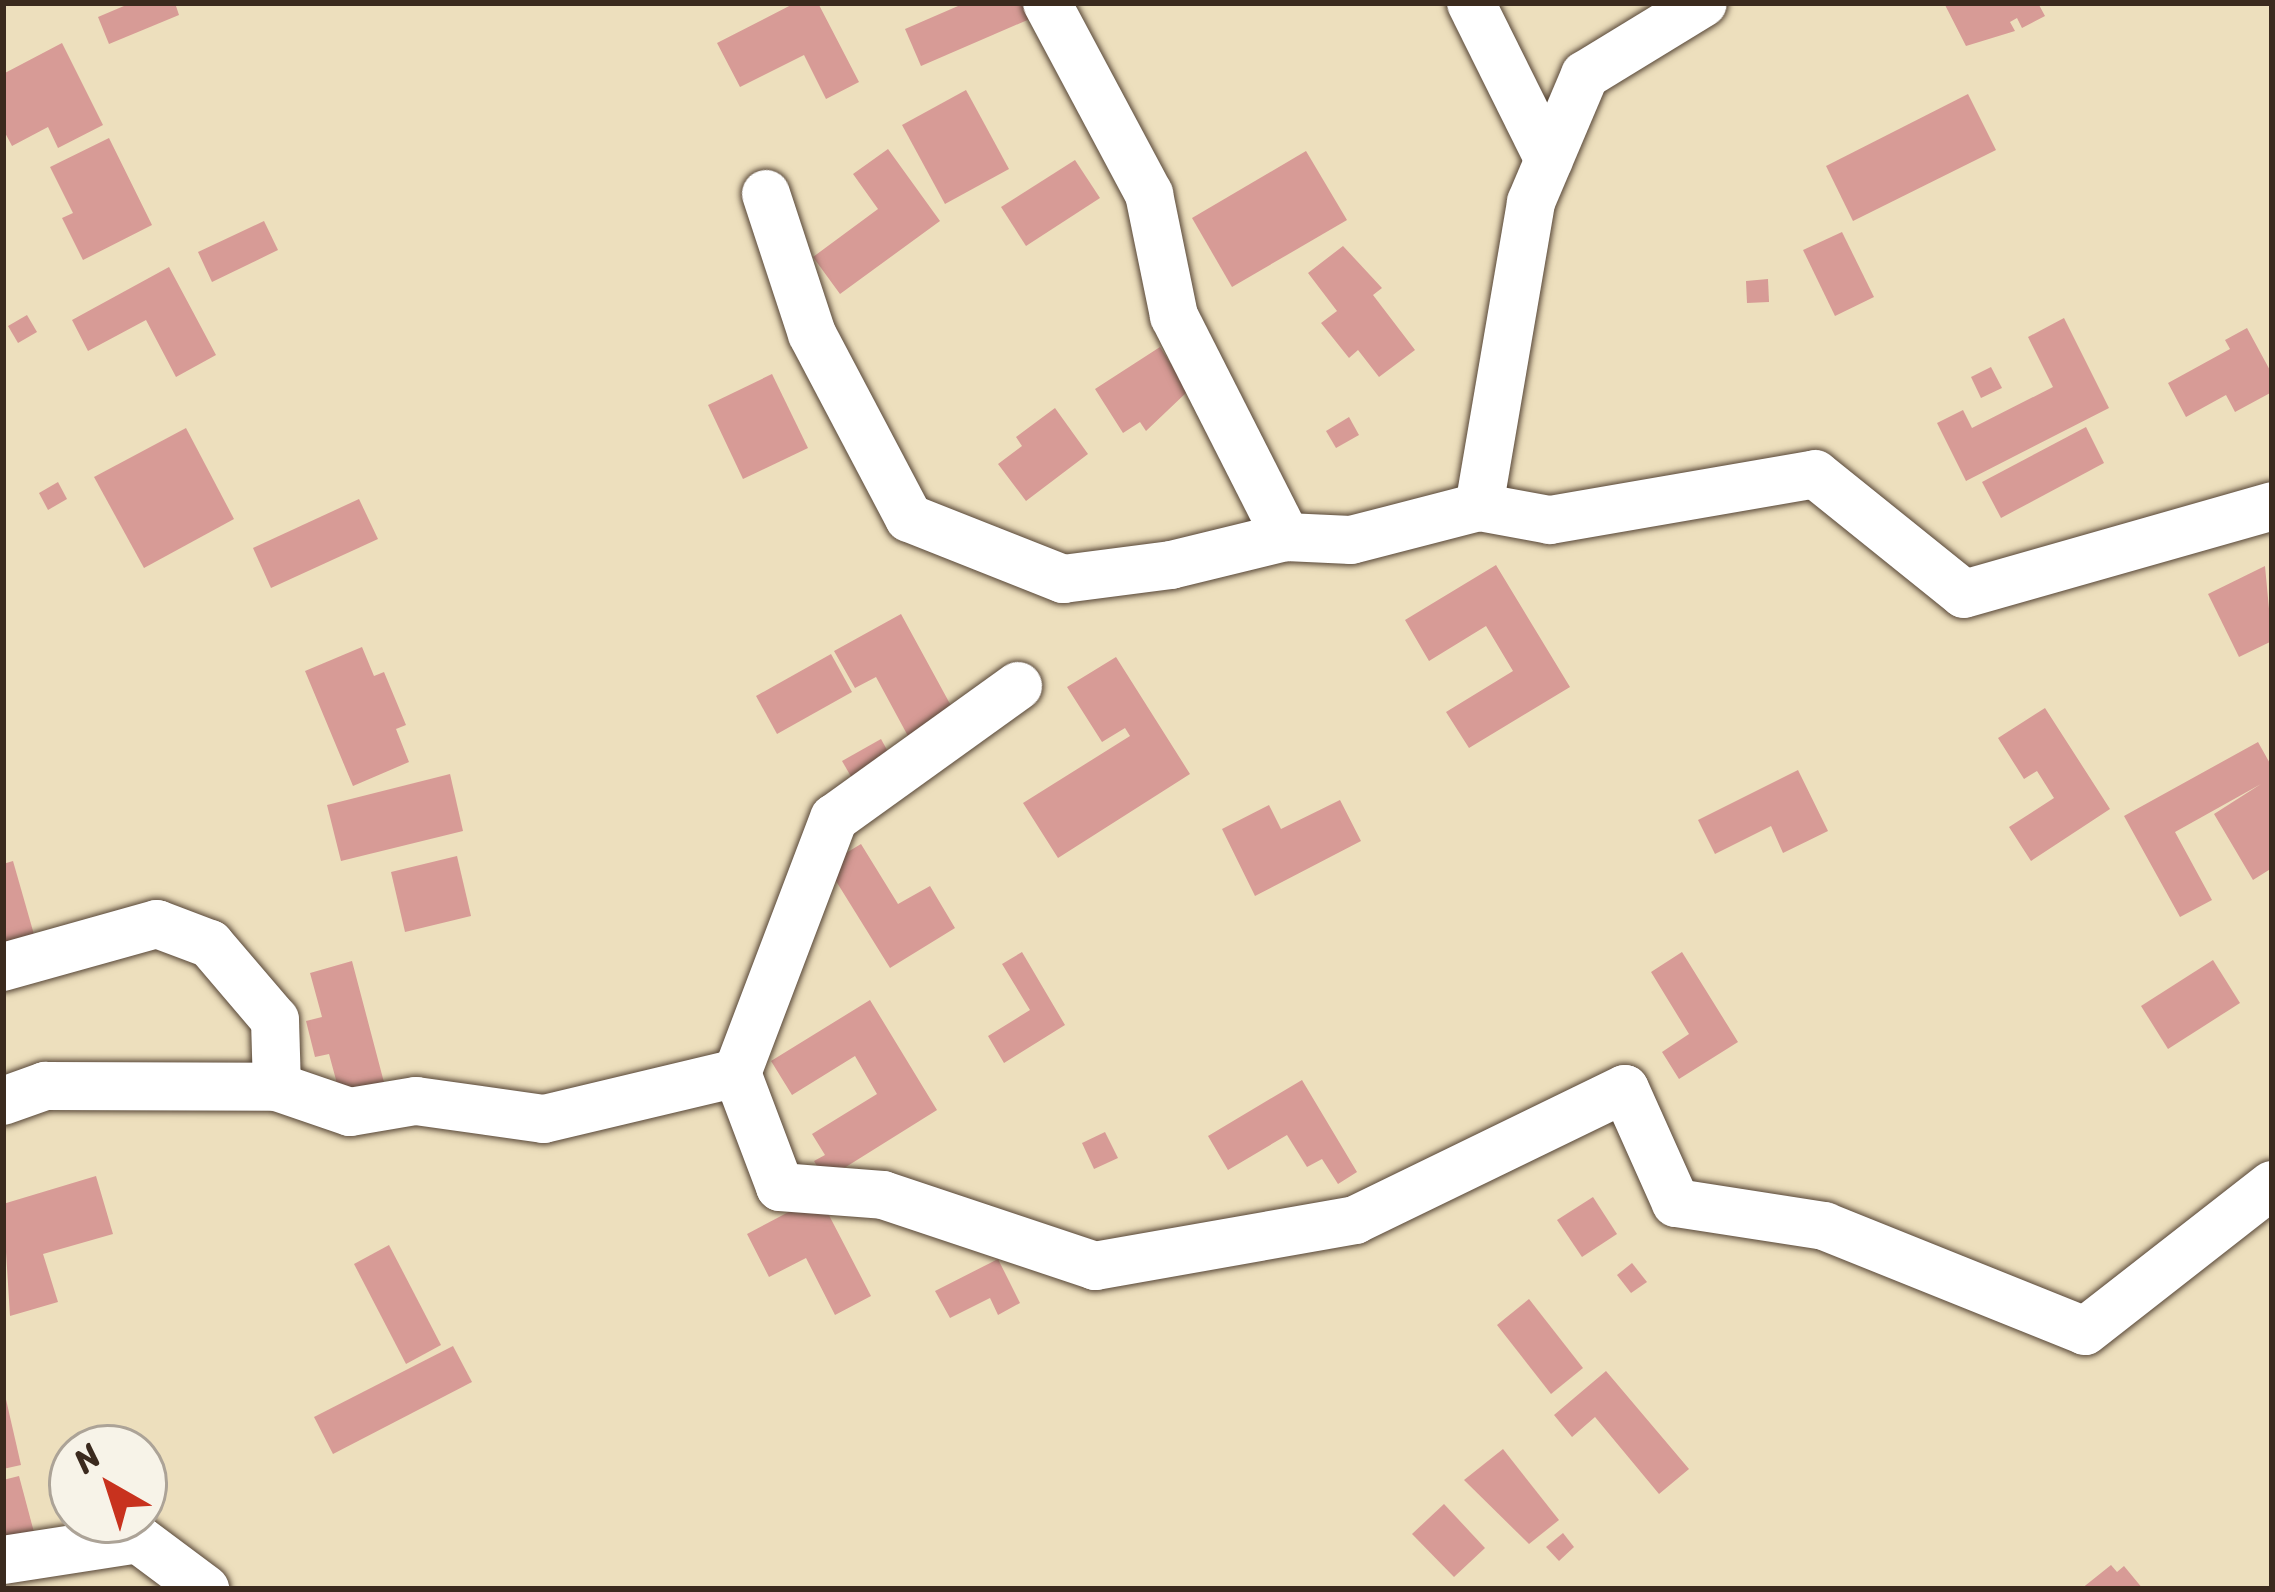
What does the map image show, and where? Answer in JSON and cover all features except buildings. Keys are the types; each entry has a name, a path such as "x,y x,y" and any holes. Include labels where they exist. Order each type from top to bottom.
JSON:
{"street":[{"path":"1047,3 1149,194 1174,316 1286,537"},
{"path":"1471,3 1549,160"},
{"path":"1479,507 1531,202 1585,75 1703,3"},
{"path":"766,194 812,334 909,518 1063,579 1171,565 1286,537 1351,540 1479,507 1550,520 1815,473 1964,594 2272,506"},
{"path":"1018,686 834,818 736,1072 780,1187 883,1195 1095,1266 1354,1220 1624,1089 1676,1203 1824,1226 2085,1331 2272,1185"},
{"path":"3,967 157,924 210,944 275,1020 277,1087"},
{"path":"3,1101 45,1086 277,1087 350,1112 416,1101 544,1119 736,1072"},
{"path":"3,1560 138,1539 205,1589"}]}
